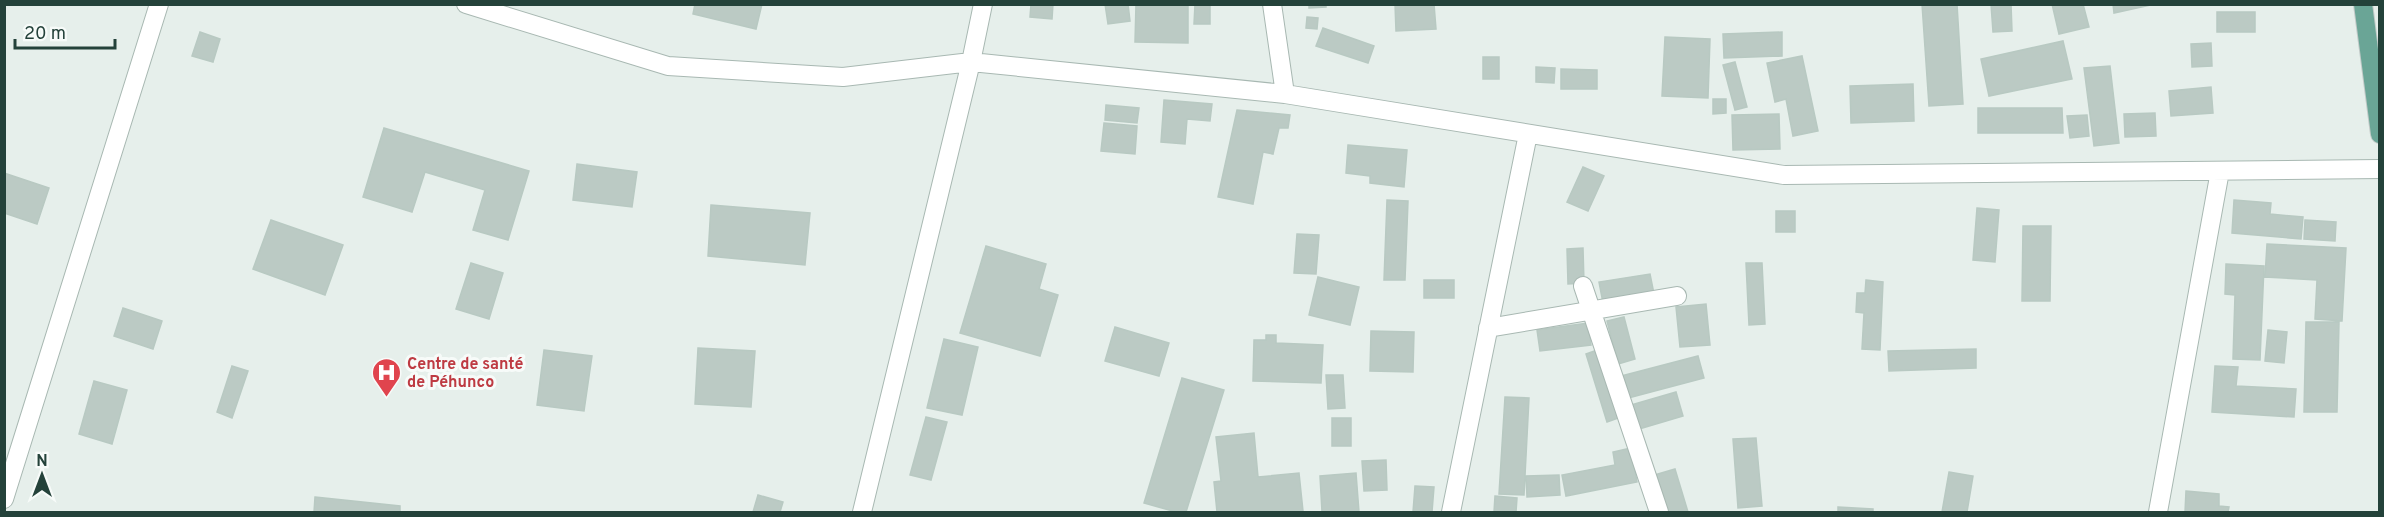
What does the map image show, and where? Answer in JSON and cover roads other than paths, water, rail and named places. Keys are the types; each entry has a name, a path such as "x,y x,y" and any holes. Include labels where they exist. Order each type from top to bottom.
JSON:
{"main road":[{"path":"2363,4 2379,134"}],"street":[{"path":"4,499 159,4"},
{"path":"466,4 668,66 843,77 971,62 1285,94 1784,175 2379,169"},
{"path":"862,513 971,62 982,4"},
{"path":"1272,4 1285,94"},
{"path":"1451,513 1528,134"},
{"path":"2158,513 2220,171"},
{"path":"1583,286 1659,513"},
{"path":"1488,328 1677,296"}],"place":[{"name":"Centre de santé de Péhunco","path":"386,398"}]}
